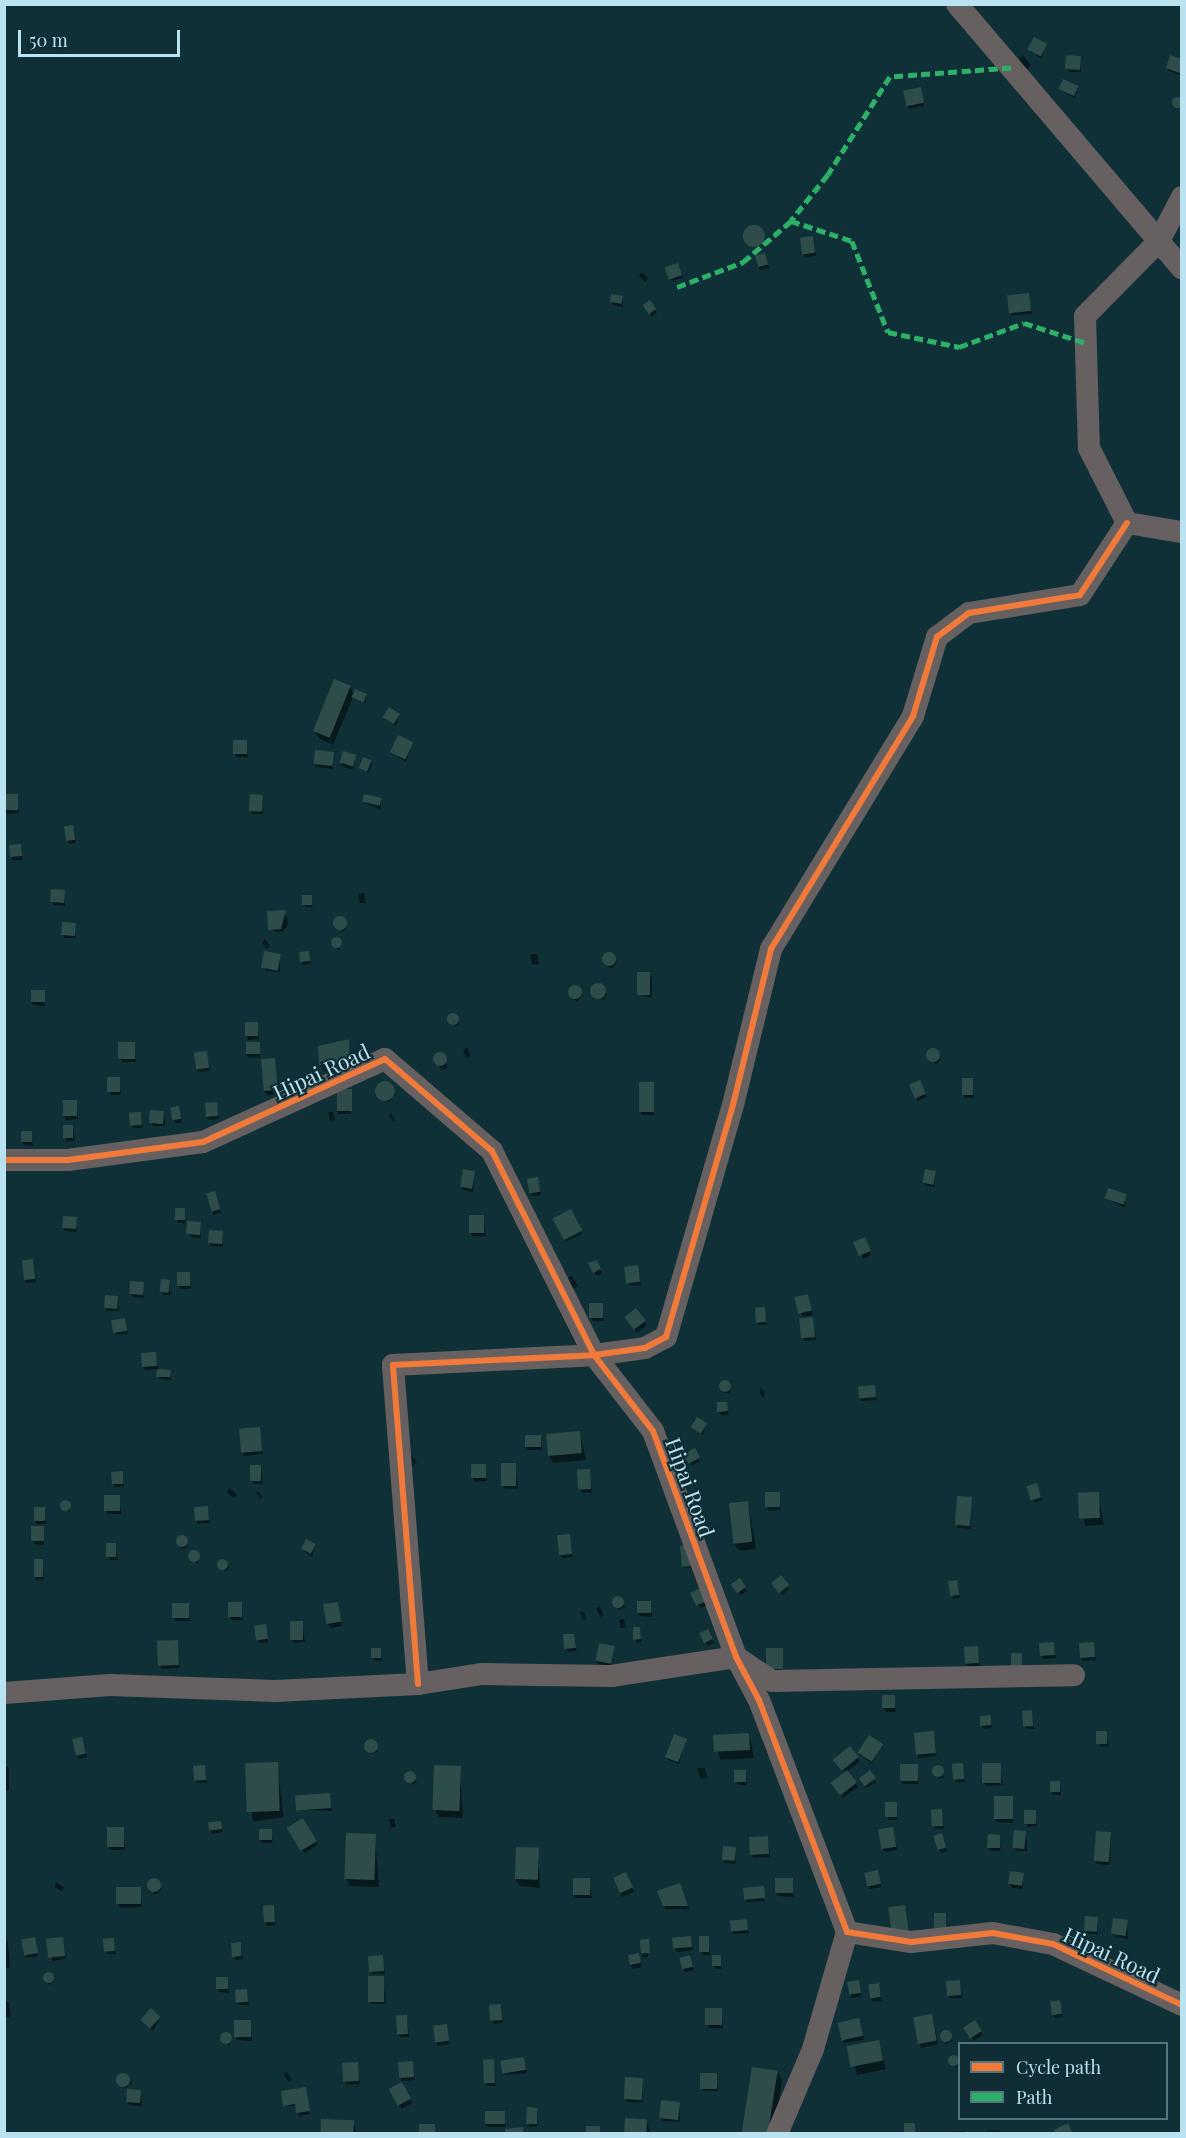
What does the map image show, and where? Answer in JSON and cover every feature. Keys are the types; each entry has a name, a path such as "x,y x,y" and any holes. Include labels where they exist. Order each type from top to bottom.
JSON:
{"street":[{"path":"957,4 1182,268"},
{"path":"1127,523 1089,448 1085,316 1159,241 1182,197"},
{"path":"1127,523 1182,532"},
{"path":"418,1684 393,1365 594,1355 645,1348 666,1337 733,1105 771,949 913,716 937,637 969,613 1080,595 1127,523"},
{"name":"Hipai Road","path":"4,1160 68,1160 203,1142 385,1059 492,1150 594,1355 653,1431 736,1657 759,1700 848,1932 911,1942 993,1933 1053,1944 1182,2005"},
{"path":"4,1693 110,1684 275,1691 418,1684 482,1674 610,1676 736,1657 772,1681 1074,1675"},
{"path":"777,2133 813,2049 848,1932"}],"building":[{"path":"1034,37 1047,44 1041,56 1027,49"},
{"path":"1066,55 1081,56 1080,70 1065,69"},
{"path":"1170,55 1182,59 1182,74 1166,68"},
{"path":"1063,79 1079,86 1074,96 1059,89"},
{"path":"921,87 924,103 906,106 903,90"},
{"path":"1177,97 1181,98 1181,106 1177,107 1173,106 1172,102 1173,98"},
{"path":"754,225 764,232 765,236 758,246 754,247 744,240 743,236 750,226"},
{"path":"813,236 815,253 802,254 800,238"},
{"path":"765,253 768,265 758,267 755,255"},
{"path":"678,263 682,275 669,280 665,267"},
{"path":"1029,293 1031,311 1009,313 1007,295"},
{"path":"611,294 623,296 622,304 610,302"},
{"path":"650,300 656,309 649,314 643,305"},
{"path":"334,679 351,686 330,738 313,731"},
{"path":"355,689 367,694 363,702 351,697"},
{"path":"389,707 400,714 394,724 383,717"},
{"path":"398,735 413,742 405,759 390,752"},
{"path":"233,740 247,740 247,754 233,754"},
{"path":"315,750 334,752 332,766 314,764"},
{"path":"343,751 356,755 353,767 339,762"},
{"path":"363,757 371,760 367,771 359,768"},
{"path":"4,794 18,794 18,810 4,810"},
{"path":"250,794 263,795 262,812 249,811"},
{"path":"364,794 382,798 380,806 362,802"},
{"path":"73,825 75,840 66,841 64,826"},
{"path":"21,844 22,856 10,857 9,845"},
{"path":"51,889 65,890 64,903 50,902"},
{"path":"302,895 312,895 312,905 302,905"},
{"path":"286,910 281,929 268,930 267,911"},
{"path":"340,916 345,918 347,923 345,928 340,930 335,928 333,923 335,918"},
{"path":"62,922 76,923 75,936 61,935"},
{"path":"336,936 342,942 336,948 330,942"},
{"path":"264,951 281,954 278,971 261,968"},
{"path":"309,951 310,961 300,962 299,952"},
{"path":"606,952 612,952 616,959 612,966 606,966 602,962 602,956"},
{"path":"637,972 650,972 650,995 637,995"},
{"path":"598,983 606,991 598,999 590,991"},
{"path":"572,985 578,985 582,992 578,999 572,999 568,995 568,989"},
{"path":"31,990 45,990 45,1002 31,1002"},
{"path":"455,1013 459,1019 455,1025 451,1025 447,1017"},
{"path":"245,1022 258,1022 258,1036 245,1036"},
{"path":"349,1039 350,1064 319,1065 318,1046"},
{"path":"118,1042 135,1042 135,1059 118,1059"},
{"path":"246,1042 260,1042 260,1054 246,1054"},
{"path":"930,1048 936,1048 940,1055 936,1062 930,1062 926,1058 926,1052"},
{"path":"207,1051 209,1068 196,1069 194,1053"},
{"path":"437,1052 443,1052 447,1059 443,1066 437,1066 433,1062 433,1056"},
{"path":"275,1058 278,1090 264,1091 261,1059"},
{"path":"107,1077 120,1077 120,1092 107,1092"},
{"path":"962,1078 973,1078 973,1095 962,1095"},
{"path":"920,1080 926,1094 915,1098 909,1085"},
{"path":"385,1081 392,1084 395,1091 392,1098 385,1101 378,1098 375,1091 378,1084"},
{"path":"639,1082 654,1082 654,1112 639,1112"},
{"path":"337,1089 352,1089 352,1111 337,1111"},
{"path":"63,1100 77,1100 77,1116 63,1116"},
{"path":"217,1102 218,1116 206,1117 205,1103"},
{"path":"179,1106 181,1119 172,1120 170,1107"},
{"path":"150,1110 164,1111 163,1124 149,1123"},
{"path":"141,1112 142,1125 130,1126 129,1113"},
{"path":"63,1125 73,1125 73,1138 63,1138"},
{"path":"21,1131 32,1131 32,1142 21,1142"},
{"path":"463,1169 475,1171 472,1189 460,1187"},
{"path":"925,1169 936,1171 933,1185 923,1183"},
{"path":"538,1177 540,1192 529,1193 527,1179"},
{"path":"1108,1188 1127,1194 1124,1205 1105,1198"},
{"path":"215,1191 220,1209 212,1212 206,1193"},
{"path":"175,1208 185,1208 185,1220 175,1220"},
{"path":"571,1209 582,1230 564,1240 552,1219"},
{"path":"469,1215 484,1215 484,1233 469,1233"},
{"path":"63,1216 77,1217 76,1229 62,1228"},
{"path":"187,1221 201,1222 200,1235 186,1234"},
{"path":"209,1230 223,1231 222,1244 208,1243"},
{"path":"865,1237 871,1251 859,1256 853,1242"},
{"path":"33,1259 35,1279 24,1280 22,1260"},
{"path":"597,1260 601,1269 593,1273 588,1263"},
{"path":"638,1265 640,1282 626,1284 624,1267"},
{"path":"177,1272 190,1272 190,1286 177,1286"},
{"path":"161,1279 170,1280 169,1293 160,1292"},
{"path":"130,1281 144,1282 143,1295 129,1294"},
{"path":"808,1294 812,1311 798,1314 794,1297"},
{"path":"105,1295 118,1296 117,1309 104,1308"},
{"path":"589,1303 603,1303 603,1318 589,1318"},
{"path":"765,1307 766,1322 756,1323 755,1308"},
{"path":"636,1308 646,1321 634,1330 624,1317"},
{"path":"813,1317 815,1337 801,1338 799,1318"},
{"path":"125,1318 127,1331 113,1333 111,1320"},
{"path":"156,1352 157,1366 142,1367 141,1353"},
{"path":"157,1369 171,1370 170,1377 156,1377"},
{"path":"725,1380 731,1386 725,1392 719,1386"},
{"path":"875,1385 876,1397 859,1398 858,1386"},
{"path":"717,1402 727,1402 728,1411 717,1412"},
{"path":"697,1417 707,1423 701,1433 691,1427"},
{"path":"260,1427 262,1451 241,1453 239,1429"},
{"path":"580,1431 582,1453 548,1456 546,1434"},
{"path":"525,1435 541,1435 541,1447 525,1447"},
{"path":"695,1448 700,1458 688,1464 683,1454"},
{"path":"501,1463 516,1463 516,1486 501,1486"},
{"path":"471,1464 486,1464 486,1478 471,1478"},
{"path":"250,1465 261,1465 261,1481 250,1481"},
{"path":"590,1469 591,1489 578,1490 577,1470"},
{"path":"123,1471 123,1484 112,1484 111,1472"},
{"path":"1037,1483 1041,1497 1031,1500 1026,1486"},
{"path":"765,1492 780,1492 780,1507 765,1507"},
{"path":"1099,1492 1100,1518 1079,1519 1078,1493"},
{"path":"104,1495 120,1495 120,1511 104,1511"},
{"path":"957,1496 972,1497 970,1526 955,1525"},
{"path":"65,1500 69,1501 69,1509 65,1510 61,1509 60,1505 61,1501"},
{"path":"748,1501 752,1542 733,1544 729,1503"},
{"path":"208,1506 209,1520 195,1521 194,1507"},
{"path":"34,1507 45,1507 45,1521 34,1521"},
{"path":"31,1526 44,1526 44,1541 31,1541"},
{"path":"570,1534 572,1554 559,1555 557,1535"},
{"path":"182,1535 188,1541 182,1547 176,1541"},
{"path":"306,1539 316,1544 311,1554 301,1549"},
{"path":"106,1543 116,1543 116,1557 106,1557"},
{"path":"690,1545 692,1566 682,1567 680,1546"},
{"path":"194,1550 200,1556 194,1562 188,1556"},
{"path":"222,1558 228,1564 222,1570 216,1564"},
{"path":"34,1559 43,1559 43,1577 34,1577"},
{"path":"781,1575 789,1585 779,1593 771,1583"},
{"path":"740,1578 746,1587 737,1593 731,1584"},
{"path":"957,1580 959,1595 950,1596 948,1581"},
{"path":"701,1588 707,1601 696,1606 690,1593"},
{"path":"618,1596 624,1602 618,1608 612,1602"},
{"path":"637,1601 651,1601 651,1613 637,1613"},
{"path":"228,1602 242,1602 242,1617 228,1617"},
{"path":"338,1602 341,1622 326,1624 323,1604"},
{"path":"172,1603 189,1603 189,1618 172,1618"},
{"path":"290,1621 303,1621 303,1640 290,1640"},
{"path":"266,1624 268,1639 256,1641 254,1626"},
{"path":"633,1627 640,1627 641,1639 633,1640"},
{"path":"708,1629 713,1639 704,1643 699,1634"},
{"path":"563,1634 574,1634 576,1648 564,1649"},
{"path":"178,1640 179,1665 158,1666 157,1641"},
{"path":"1054,1642 1055,1655 1040,1656 1039,1643"},
{"path":"1094,1642 1095,1657 1080,1658 1079,1643"},
{"path":"599,1643 615,1646 611,1664 596,1661"},
{"path":"978,1646 979,1663 965,1664 964,1647"},
{"path":"371,1648 381,1648 381,1658 371,1658"},
{"path":"766,1648 783,1648 783,1669 766,1669"},
{"path":"1011,1653 1022,1653 1022,1666 1011,1666"},
{"path":"882,1695 895,1695 895,1708 882,1708"},
{"path":"1032,1710 1033,1726 1023,1727 1022,1711"},
{"path":"991,1715 991,1725 980,1726 980,1716"},
{"path":"934,1731 936,1753 916,1755 914,1733"},
{"path":"1096,1731 1107,1731 1107,1744 1096,1744"},
{"path":"749,1733 750,1750 714,1752 713,1735"},
{"path":"674,1734 687,1739 678,1762 665,1757"},
{"path":"869,1735 883,1744 872,1762 858,1753"},
{"path":"82,1737 86,1754 76,1756 72,1739"},
{"path":"371,1739 376,1741 378,1746 376,1751 371,1753 366,1751 364,1746 366,1741"},
{"path":"850,1746 859,1757 842,1771 833,1760"},
{"path":"278,1762 280,1811 247,1812 245,1763"},
{"path":"963,1763 964,1779 953,1780 952,1764"},
{"path":"982,1763 1001,1763 1001,1783 982,1783"},
{"path":"900,1764 918,1764 918,1781 900,1781"},
{"path":"205,1765 206,1780 194,1781 193,1766"},
{"path":"434,1765 461,1766 459,1811 432,1810"},
{"path":"940,1765 944,1771 940,1777 936,1777 932,1769"},
{"path":"734,1770 746,1770 746,1782 734,1782"},
{"path":"847,1770 857,1783 840,1796 830,1783"},
{"path":"870,1770 876,1778 865,1786 859,1778"},
{"path":"412,1771 416,1777 412,1783 408,1783 404,1775"},
{"path":"1050,1781 1060,1781 1060,1792 1050,1792"},
{"path":"330,1793 331,1808 296,1810 295,1795"},
{"path":"994,1796 1013,1796 1013,1819 994,1819"},
{"path":"885,1802 897,1802 897,1817 885,1817"},
{"path":"942,1809 943,1826 932,1827 931,1810"},
{"path":"1024,1810 1036,1810 1036,1824 1024,1824"},
{"path":"303,1818 317,1841 301,1851 287,1828"},
{"path":"221,1821 222,1829 209,1831 208,1823"},
{"path":"107,1827 124,1827 124,1847 107,1847"},
{"path":"893,1827 896,1847 881,1849 878,1829"},
{"path":"259,1829 272,1829 272,1840 259,1840"},
{"path":"1014,1830 1026,1831 1024,1849 1012,1848"},
{"path":"1096,1831 1111,1832 1109,1862 1094,1861"},
{"path":"346,1833 376,1834 374,1880 344,1879"},
{"path":"942,1833 946,1847 937,1850 933,1835"},
{"path":"988,1834 1000,1835 1000,1848 987,1848"},
{"path":"768,1836 769,1854 750,1855 749,1837"},
{"path":"723,1846 736,1847 735,1861 722,1860"},
{"path":"516,1847 539,1848 538,1880 515,1879"},
{"path":"878,1870 881,1884 867,1887 864,1873"},
{"path":"1010,1871 1024,1873 1022,1886 1008,1884"},
{"path":"626,1872 633,1888 620,1893 613,1878"},
{"path":"154,1878 159,1880 161,1885 159,1890 154,1892 149,1890 147,1885 149,1880"},
{"path":"573,1878 590,1878 590,1895 573,1895"},
{"path":"775,1878 793,1878 793,1893 775,1893"},
{"path":"680,1883 688,1906 663,1906 657,1891"},
{"path":"764,1886 765,1898 744,1900 743,1888"},
{"path":"116,1887 141,1887 141,1904 116,1904"},
{"path":"274,1905 275,1922 264,1923 263,1906"},
{"path":"905,1905 909,1935 892,1937 888,1907"},
{"path":"934,1913 946,1913 946,1928 934,1928"},
{"path":"1085,1916 1098,1917 1097,1932 1084,1931"},
{"path":"1113,1918 1128,1920 1126,1936 1111,1934"},
{"path":"747,1919 748,1930 731,1931 730,1920"},
{"path":"691,1936 692,1947 673,1949 672,1938"},
{"path":"699,1936 709,1936 709,1952 699,1952"},
{"path":"35,1937 38,1953 24,1955 21,1940"},
{"path":"63,1937 65,1956 48,1958 46,1939"},
{"path":"114,1938 115,1951 104,1952 103,1939"},
{"path":"649,1939 650,1953 641,1954 640,1940"},
{"path":"1081,1939 1093,1940 1092,1952 1080,1951"},
{"path":"241,1942 241,1956 232,1957 231,1943"},
{"path":"639,1953 641,1963 630,1965 628,1955"},
{"path":"383,1955 384,1971 369,1972 368,1956"},
{"path":"690,1955 693,1967 682,1969 679,1958"},
{"path":"712,1955 721,1955 721,1966 712,1966"},
{"path":"48,1971 54,1977 48,1983 42,1977"},
{"path":"368,1976 384,1976 384,2002 368,2002"},
{"path":"216,1977 228,1977 228,1989 216,1989"},
{"path":"859,1980 861,1993 849,1995 847,1982"},
{"path":"960,1980 961,1995 947,1996 946,1981"},
{"path":"879,1983 881,1997 870,1998 868,1985"},
{"path":"247,1989 248,2002 236,2003 235,1990"},
{"path":"1060,2000 1062,2014 1052,2015 1050,2001"},
{"path":"501,2004 502,2020 490,2021 489,2005"},
{"path":"151,2008 161,2017 150,2029 140,2020"},
{"path":"705,2008 722,2008 722,2025 705,2025"},
{"path":"932,2014 937,2041 918,2044 913,2017"},
{"path":"407,2015 408,2034 397,2035 396,2016"},
{"path":"859,2018 863,2036 842,2040 838,2023"},
{"path":"234,2020 251,2020 251,2037 234,2037"},
{"path":"975,2020 982,2031 970,2038 963,2027"},
{"path":"447,2024 449,2041 435,2043 433,2026"},
{"path":"948,2030 951,2031 951,2041 944,2042 941,2041 940,2034 941,2031"},
{"path":"226,2032 232,2038 226,2044 220,2038"},
{"path":"879,2040 883,2061 851,2067 847,2046"},
{"path":"953,2054 957,2056 957,2064 953,2066 949,2064 947,2060 949,2056"},
{"path":"524,2057 526,2070 502,2074 500,2061"},
{"path":"483,2059 494,2059 495,2083 484,2083"},
{"path":"413,2061 414,2077 399,2078 398,2062"},
{"path":"358,2062 359,2081 343,2082 342,2063"},
{"path":"752,2067 778,2071 768,2134 741,2134"},
{"path":"120,2073 126,2073 130,2080 126,2087 120,2087 116,2083 116,2077"},
{"path":"700,2073 717,2073 717,2089 700,2089"},
{"path":"625,2077 643,2078 642,2100 624,2099"},
{"path":"402,2082 411,2099 398,2106 389,2089"},
{"path":"306,2087 310,2111 296,2113 295,2104 283,2106 281,2091"},
{"path":"127,2089 141,2090 140,2103 126,2102"},
{"path":"661,2100 680,2102 678,2120 659,2118"},
{"path":"527,2107 537,2108 537,2124 526,2124"},
{"path":"485,2111 505,2111 505,2124 485,2124"},
{"path":"625,2118 647,2119 646,2134 624,2134"},
{"path":"321,2119 354,2120 353,2134 320,2134"},
{"path":"904,2123 915,2123 915,2134 904,2134"},
{"path":"1068,2123 1073,2134 1056,2134 1054,2130"},
{"path":"419,2124 435,2124 435,2134 419,2134"},
{"path":"586,2126 600,2126 600,2134 586,2134"},
{"path":"523,2127 523,2134 505,2134 505,2129"}],"marked path":[{"path":"1011,68 890,77 828,175 791,221 852,241 888,332 959,347 1024,323 1086,343"},
{"path":"677,287 743,262 791,221"}],"cycle path":[{"path":"418,1684 393,1365 594,1355 645,1348 666,1337 733,1105 771,949 913,716 937,637 969,613 1080,595 1127,523"},
{"path":"4,1160 68,1160 203,1142 385,1059 492,1151 594,1355 653,1431 736,1657 759,1700 847,1932 911,1942 993,1933 1053,1944 1182,2005"}]}
